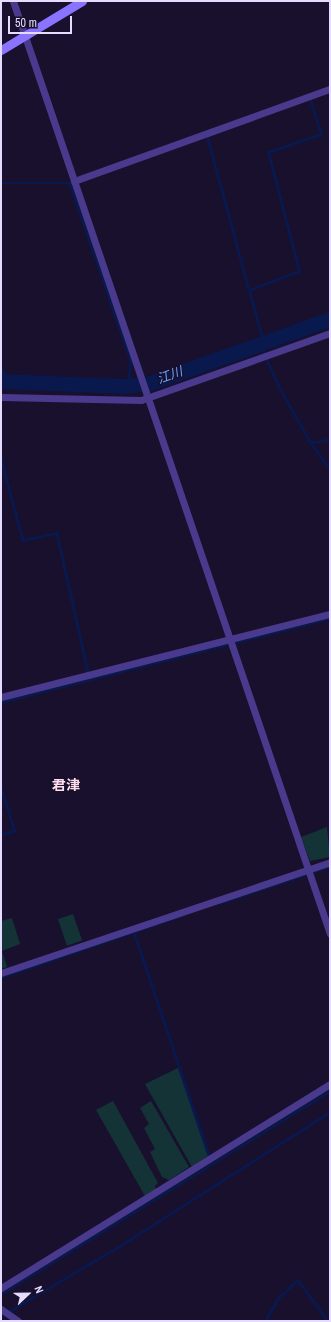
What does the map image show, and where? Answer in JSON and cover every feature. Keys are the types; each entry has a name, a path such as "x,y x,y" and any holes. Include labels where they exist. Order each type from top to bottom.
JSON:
{"main road":[{"path":"1,50 82,1"}],"street":[{"path":"13,1 310,871 330,934"},
{"path":"74,181 330,89"},
{"path":"1,397 124,401 147,395 330,333"},
{"path":"1,697 231,642 330,614"},
{"path":"1,973 310,871 330,862"},
{"path":"1,1288 330,1084"},
{"path":"4,1311 18,1321"}],"green space":[{"path":"327,827 330,857 310,861 301,837"},
{"path":"73,914 82,940 67,946 58,919"},
{"path":"12,918 20,944 2,951 7,967 1,969 1,921"},
{"path":"178,1068 208,1156 192,1167 145,1084"},
{"path":"113,1101 158,1183 155,1186 156,1190 145,1196 96,1110"},
{"path":"151,1101 189,1167 169,1180 162,1177 150,1152 155,1149 144,1128 149,1124 140,1108"}],"waterway":[{"path":"263,342 249,290 299,271 268,152 321,134 309,98"},
{"path":"207,135 249,290"},
{"path":"1,183 70,183 131,361 128,386"},
{"name":"江川","path":"1,381 124,386 150,383 330,319"},
{"name":"江川","path":"261,343 264,351"},
{"path":"267,360 278,385 311,443 330,469"},
{"path":"2,370 7,382"},
{"path":"311,443 330,439"},
{"path":"1,458 23,540 57,533 88,672"},
{"path":"1,702 330,618"},
{"path":"1,788 15,831 1,835"},
{"path":"220,903 330,866"},
{"path":"1,977 183,915"},
{"path":"134,932 209,1155"},
{"path":"1,1294 330,1091"},
{"path":"1,1316 121,1245 330,1112"},
{"path":"265,1321 279,1297 298,1280 328,1321"}],"district":[{"name":"君津","path":"66,785"}]}
